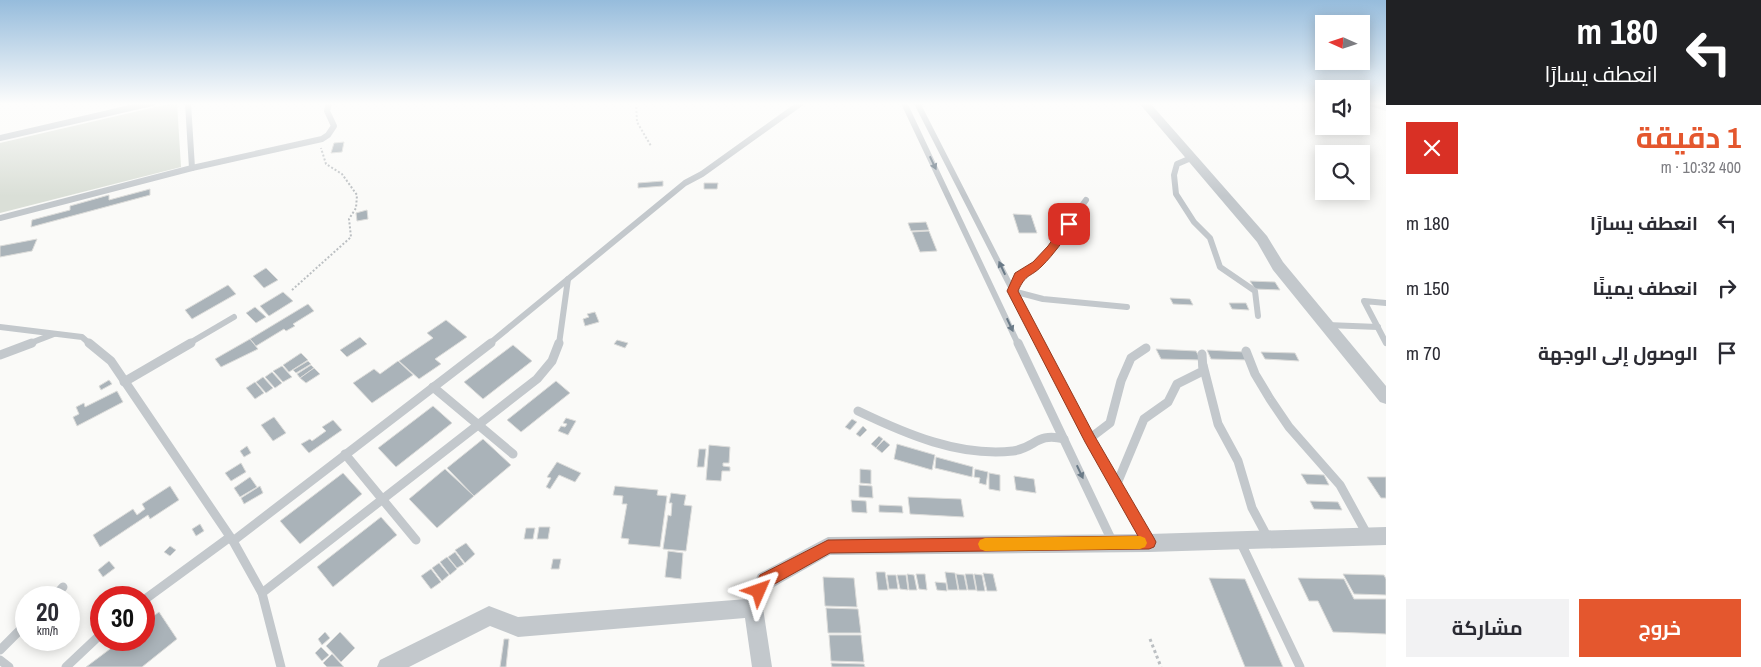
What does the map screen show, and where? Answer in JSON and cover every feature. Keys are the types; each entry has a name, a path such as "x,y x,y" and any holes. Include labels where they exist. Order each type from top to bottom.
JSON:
{"street":[{"path":"1171,134 1262,239 1278,266 1386,397"},
{"path":"762,667 753,608 759,591 766,580 828,546 1113,543 1377,536"},
{"path":"387,667 489,616 518,627 753,608"}],"lane":[{"path":"0,138 17,134"},
{"path":"190,134 192,168"},
{"path":"0,218 192,168 322,138 329,134"},
{"path":"155,592 231,539 345,454 568,279 685,183 702,174 758,134"},
{"path":"919,134 1113,543"},
{"path":"933,134 1089,438 1149,542"},
{"path":"1191,158 1177,164 1174,175 1176,194 1194,222 1210,238 1220,267 1255,291 1258,316"},
{"path":"1013,291 1019,276 1037,265 1052,249 1086,200"},
{"path":"262,593 537,379 552,361 559,344 568,279"},
{"path":"1013,291 1043,299 1127,307"},
{"path":"1386,304 1364,301 1386,343"},
{"path":"124,382 234,317"},
{"path":"1325,325 1378,327"},
{"path":"0,327 82,337 111,361 231,539 262,593 281,667"},
{"path":"0,355 55,334"},
{"path":"1089,438 1110,423 1121,381 1131,358 1146,348"},
{"path":"1246,351 1255,374 1289,427 1340,485 1349,504 1377,536"},
{"path":"1116,486 1144,419 1168,402 1177,384 1203,371 1202,354"},
{"path":"1203,365 1218,424 1238,461 1252,508 1268,538"},
{"path":"433,386 513,454"},
{"path":"858,411 901,430 956,448 1000,452 1017,451 1049,436 1064,439"},
{"path":"345,454 416,540"},
{"path":"1239,539 1300,667"},
{"path":"0,650 15,635"},
{"path":"66,667 90,644"},
{"path":"0,660 9,667"}],"path":[{"path":"644,134 651,146"},
{"path":"292,290 352,237 349,219 356,208 357,195 342,174 326,164 322,150 322,138"},
{"path":"1150,639 1161,667"}],"shaded area":[{"path":"38,134 179,134 181,167 0,213 0,143"}],"building":[{"path":"344,142 342,152 331,153 334,143"},
{"path":"663,181 663,186 638,188 638,183"},
{"path":"704,183 718,183 717,189 704,189"},
{"path":"150,189 150,195 31,227 32,220 70,210 70,206 109,195 109,200"},
{"path":"367,210 368,219 357,221 356,213"},
{"path":"1013,214 1031,215 1037,233 1019,233"},
{"path":"926,222 929,230 911,231 908,223"},
{"path":"929,231 937,251 920,252 912,232"},
{"path":"37,239 32,251 0,257 0,246"},
{"path":"266,268 278,280 264,288 253,276"},
{"path":"1250,281 1275,282 1280,290 1255,289"},
{"path":"228,285 236,294 192,319 185,310"},
{"path":"283,292 293,301 269,316 260,306"},
{"path":"1170,298 1190,299 1193,305 1173,304"},
{"path":"1229,303 1246,303 1249,310 1232,309"},
{"path":"308,304 314,311 293,324 295,326 286,331 284,329 256,346 250,339"},
{"path":"255,307 266,317 256,323 246,313"},
{"path":"595,312 599,322 585,326 583,319 589,317 587,314"},
{"path":"446,320 467,337 435,359 441,364 419,379 399,361 433,338 427,333"},
{"path":"360,337 367,344 347,357 340,350"},
{"path":"250,339 258,349 221,367 215,359"},
{"path":"617,340 628,343 625,348 614,344"},
{"path":"513,345 532,361 483,399 464,382"},
{"path":"1156,349 1196,351 1201,360 1161,359"},
{"path":"1207,350 1245,352 1249,360 1211,359"},
{"path":"1261,352 1295,353 1299,361 1265,359"},
{"path":"301,353 308,360 289,372 283,365"},
{"path":"308,361 311,364 296,373 293,370"},
{"path":"398,361 413,375 372,403 353,383 374,369 380,374"},
{"path":"311,365 314,368 300,378 297,374"},
{"path":"282,366 292,377 283,382 273,371"},
{"path":"314,368 320,374 306,383 300,378"},
{"path":"272,372 282,383 275,388 265,377"},
{"path":"263,377 273,388 266,393 256,382"},
{"path":"109,380 112,384 101,390 99,386"},
{"path":"556,381 570,393 521,432 507,420"},
{"path":"255,382 264,393 255,399 246,388"},
{"path":"117,391 123,402 77,426 73,417 79,414 76,407 84,403 85,407"},
{"path":"433,406 452,423 396,467 378,448"},
{"path":"274,417 286,433 273,441 261,425"},
{"path":"566,418 576,421 568,435 558,431 561,426 565,427 567,424 563,423"},
{"path":"852,419 857,422 850,430 845,427"},
{"path":"333,420 342,430 309,453 301,444 310,439 312,441 326,431 322,427"},
{"path":"863,426 867,430 860,437 856,434"},
{"path":"879,436 883,439 876,448 871,444"},
{"path":"483,439 511,465 474,496 447,468"},
{"path":"884,440 890,445 882,453 876,448"},
{"path":"897,444 935,455 932,470 894,459"},
{"path":"709,445 730,447 729,463 723,463 723,466 730,467 730,471 722,471 721,481 706,480"},
{"path":"247,446 251,453 244,457 240,451"},
{"path":"699,449 706,449 704,467 697,467"},
{"path":"936,457 973,467 972,477 935,468"},
{"path":"557,462 581,473 575,482 559,475 550,489 546,487 551,478 547,477"},
{"path":"241,463 246,472 231,481 225,473"},
{"path":"445,469 474,496 437,528 409,499"},
{"path":"860,469 871,470 871,484 860,483"},
{"path":"975,469 988,472 986,485 979,483 980,478 974,477"},
{"path":"343,473 362,494 300,544 280,521"},
{"path":"989,473 1000,475 1000,491 989,489"},
{"path":"1301,474 1324,475 1329,485 1307,484"},
{"path":"1014,476 1034,479 1036,493 1016,490"},
{"path":"250,477 257,487 240,497 234,488"},
{"path":"1367,477 1386,477 1386,498 1381,498"},
{"path":"859,485 872,486 873,498 859,497"},
{"path":"170,486 179,500 150,519 148,515 100,547 93,535 133,509 137,515 145,509 142,504"},
{"path":"260,486 263,493 244,504 241,498"},
{"path":"615,486 658,490 657,495 667,496 660,547 628,544 629,539 621,538 627,504 622,504 623,496 613,495"},
{"path":"671,493 686,495 684,505 692,506 686,551 663,549 668,515 671,516 672,503 669,503"},
{"path":"908,497 961,499 964,517 910,514"},
{"path":"851,500 866,501 867,513 852,512"},
{"path":"1310,501 1338,502 1342,510 1314,509"},
{"path":"879,505 902,506 903,513 879,512"},
{"path":"381,517 397,535 333,587 317,567"},
{"path":"200,524 204,531 196,536 192,529"},
{"path":"539,527 550,527 548,539 537,539"},
{"path":"526,528 535,528 533,539 524,539"},
{"path":"466,543 475,554 465,563 455,550"},
{"path":"170,546 176,550 170,556 164,552"},
{"path":"668,551 683,553 681,579 665,577"},
{"path":"455,552 464,564 457,568 448,557"},
{"path":"447,557 457,569 450,575 440,562"},
{"path":"553,559 561,559 559,569 551,569"},
{"path":"109,561 115,568 103,577 98,570"},
{"path":"439,563 449,575 442,581 432,568"},
{"path":"431,569 441,582 431,589 421,576"},
{"path":"876,572 885,572 888,590 878,590"},
{"path":"945,572 955,573 958,590 948,590"},
{"path":"983,573 993,574 997,591 987,591"},
{"path":"907,574 914,575 917,590 909,590"},
{"path":"916,574 925,574 927,590 919,589"},
{"path":"956,574 964,575 967,590 959,590"},
{"path":"965,574 973,574 976,590 968,590"},
{"path":"974,574 982,575 985,591 977,591"},
{"path":"1343,574 1384,575 1386,579 1386,595 1354,594"},
{"path":"887,575 896,575 898,589 889,589"},
{"path":"897,575 906,575 908,590 900,589"},
{"path":"823,577 854,578 857,607 825,606"},
{"path":"1209,578 1245,579 1283,667 1245,667"},
{"path":"1298,578 1344,579 1354,599 1386,599 1386,634 1333,632 1318,601 1309,601"},
{"path":"935,582 946,583 947,591 937,590"},
{"path":"826,608 858,609 861,633 828,633"},
{"path":"159,612 177,639 142,667 86,667 107,651 155,651 155,615"},
{"path":"325,632 330,638 322,645 318,639"},
{"path":"340,632 355,648 341,662 326,646"},
{"path":"829,635 861,635 864,662 831,661"},
{"path":"504,639 509,639 506,667 500,667"},
{"path":"321,647 329,655 322,661 315,653"},
{"path":"332,654 344,667 327,667 323,663"},
{"path":"831,663 864,664 865,667 832,667"}],"slow traffic":[{"path":"985,544 1140,543"}],"route":[{"path":"759,591 766,580 828,546 1149,542 1089,438 1013,291 1019,276 1037,265 1052,249 1061,233 1069,224"}]}
